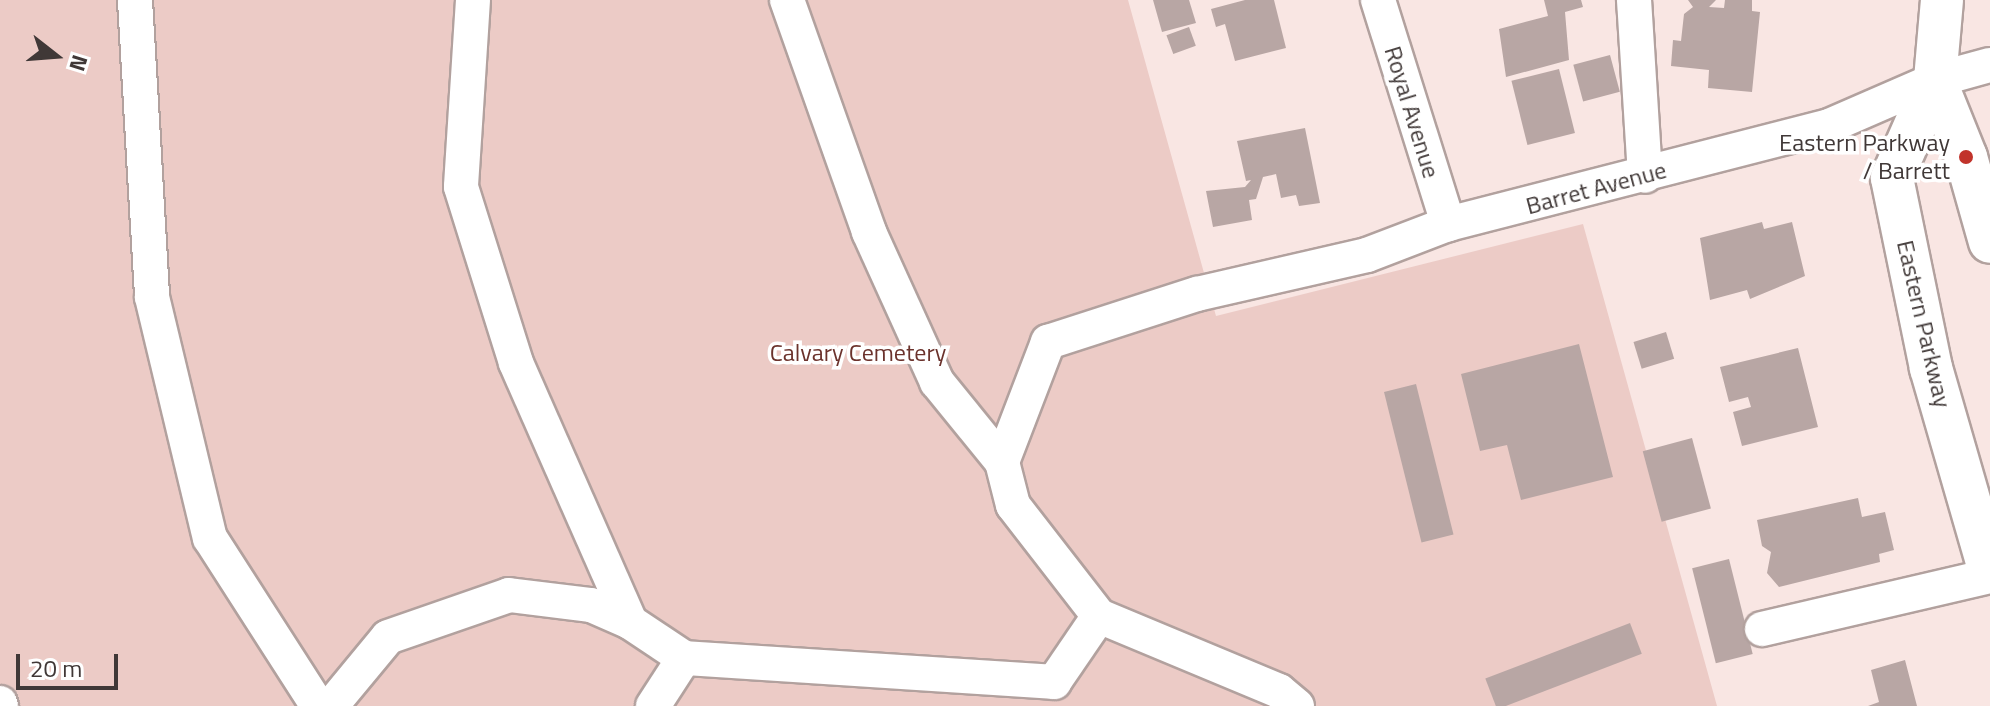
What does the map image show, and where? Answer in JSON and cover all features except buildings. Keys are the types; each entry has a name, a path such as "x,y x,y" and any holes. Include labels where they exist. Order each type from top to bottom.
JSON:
{"main road":[{"name":"Eastern Parkway","path":"1942,0 1935,80 1892,178 1931,368 1990,574"},
{"name":"Eastern Parkway","path":"1935,80 1966,157 1990,242"}],"street":[{"path":"135,0 152,297 210,538 318,706"},
{"path":"473,0 461,187 516,363 630,622"},
{"path":"787,0 869,232 937,382 1002,462 1013,505 1099,616 1282,701"},
{"name":"Royal Avenue","path":"1378,0 1448,224"},
{"path":"1634,0 1645,176"},
{"name":"Barret Avenue","path":"1002,462 1048,342 1197,294 1367,255 1448,224 1645,176 1829,126 1935,80 1990,65"},
{"path":"1762,629 1990,574"},
{"path":"331,706 388,637 509,595 591,605 630,622 684,658 1054,682 1099,616"},
{"path":"653,706 684,658"}],"green space":[{"name":"Calvary Cemetery","path":"0,0 1128,0 1216,316 1583,224 1717,706 0,706"}],"place":[{"name":"Eastern Parkway / Barrett","path":"1966,157"}]}
